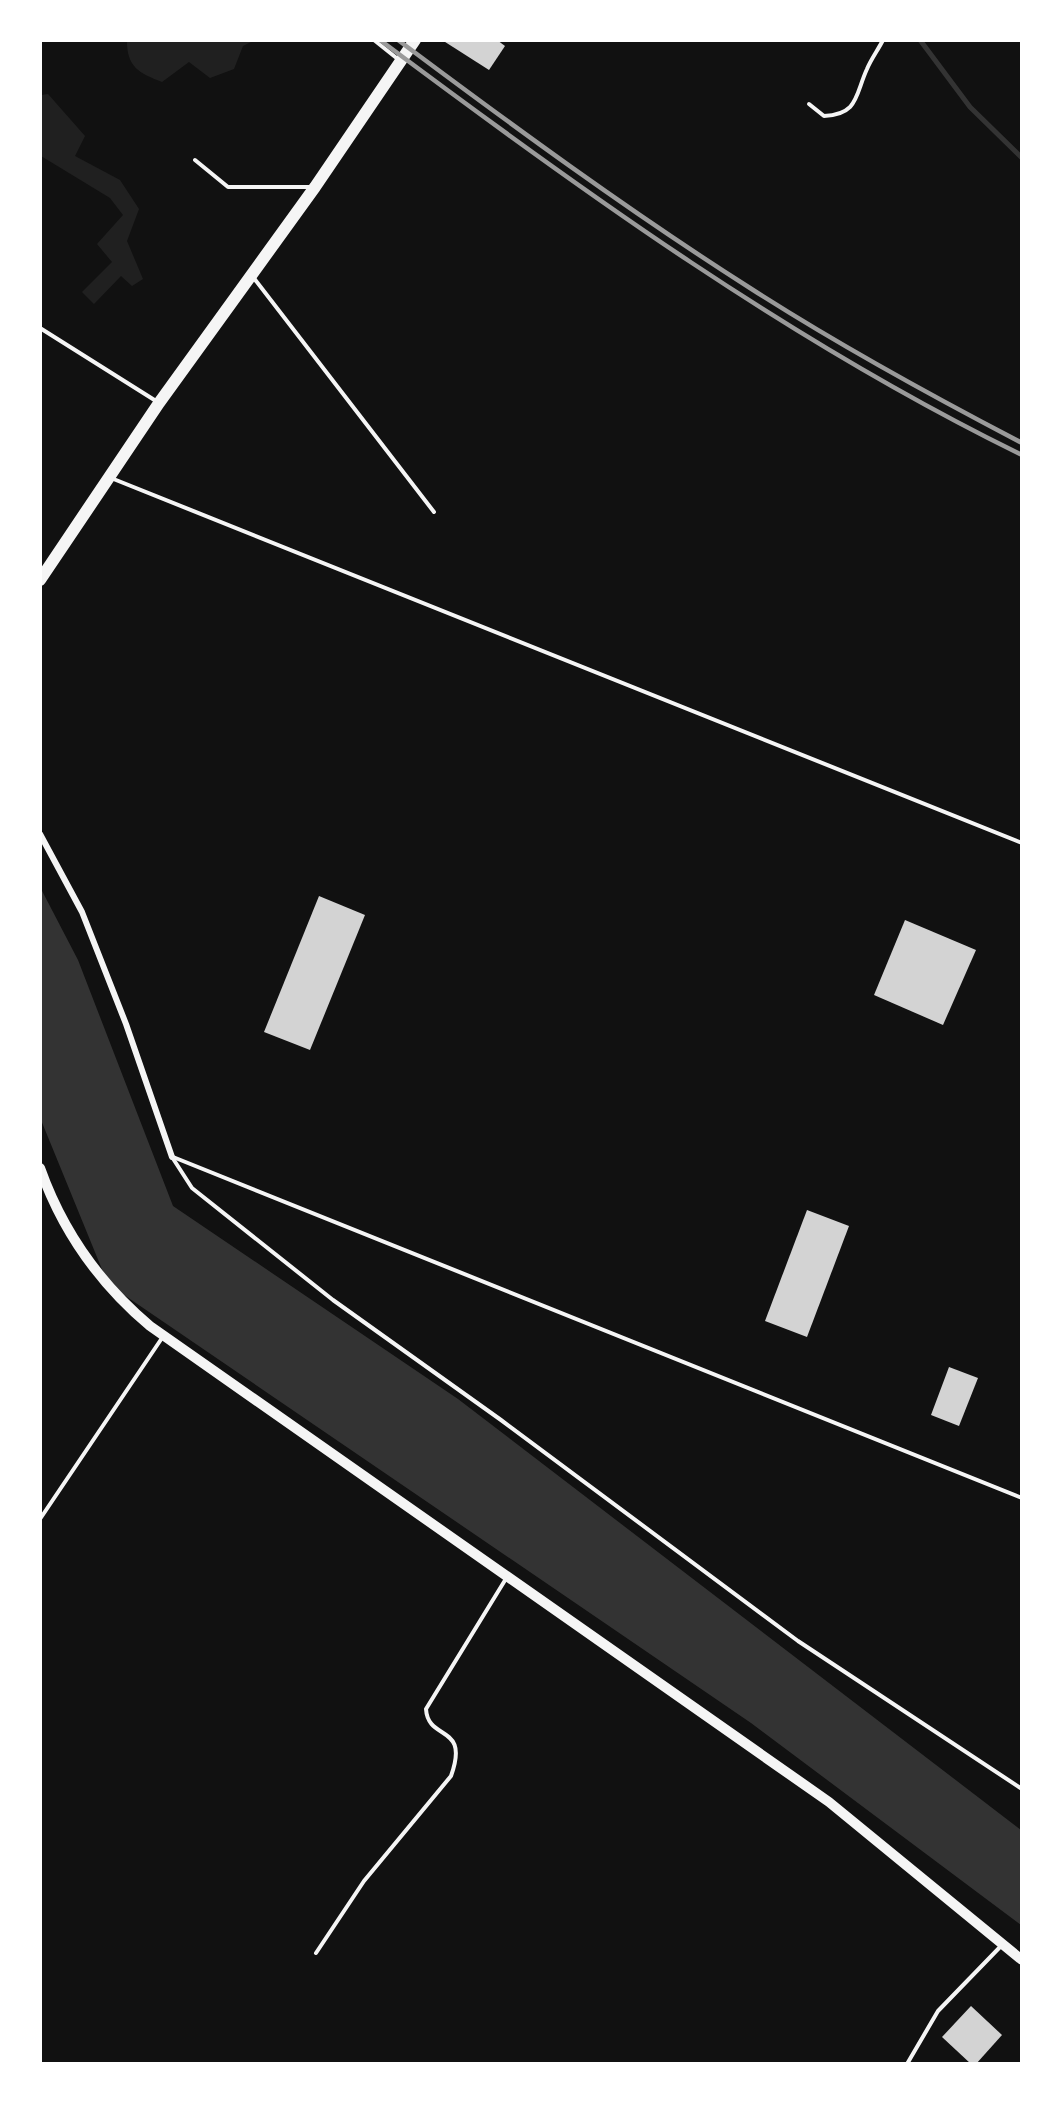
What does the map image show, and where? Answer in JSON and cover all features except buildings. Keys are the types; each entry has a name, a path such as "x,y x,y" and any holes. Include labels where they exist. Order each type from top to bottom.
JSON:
{"main road":[{"path":"40,580 159,403 315,187 415,40"}],"street":[{"path":"40,834 82,912 126,1024 172,1157"},
{"path":"40,1168 61,1214 93,1267 119,1299 163,1336 829,1802 1022,1960"}],"lane":[{"path":"374,40 402,62"},
{"path":"809,105 824,116 840,115 856,101 866,70 883,40"},
{"path":"195,160 228,187 315,187"},
{"path":"251,274 434,512"},
{"path":"40,328 159,403"},
{"path":"110,478 1022,843"},
{"path":"172,1157 1022,1498"},
{"path":"172,1157 192,1188 333,1300 501,1420 798,1641 1022,1789"},
{"path":"40,1519 163,1336"},
{"path":"316,1953 364,1881 451,1776 457,1761 456,1746 450,1736 430,1721 426,1709 508,1577"},
{"path":"907,2064 938,2011 1002,1945"}],"shaded area":[{"path":"127,40 253,41 243,46 234,69 210,78 189,62 162,82 136,68 129,57"},
{"path":"48,94 85,136 75,156 120,180 139,209 127,241 143,279 132,286 121,276 94,304 82,292 112,262 97,244 123,215 110,198 41,156 41,95"},
{"path":"40,887 78,960 173,1206 458,1399 1021,1830 1021,1925 751,1723 108,1284 41,1120"}],"waterway":[{"path":"920,40 970,107 1022,158"}],"railway":[{"path":"380,40 612,209 772,315 937,411 1022,455"},
{"path":"398,40 572,167 660,229 750,288 884,368 1022,443"}]}
